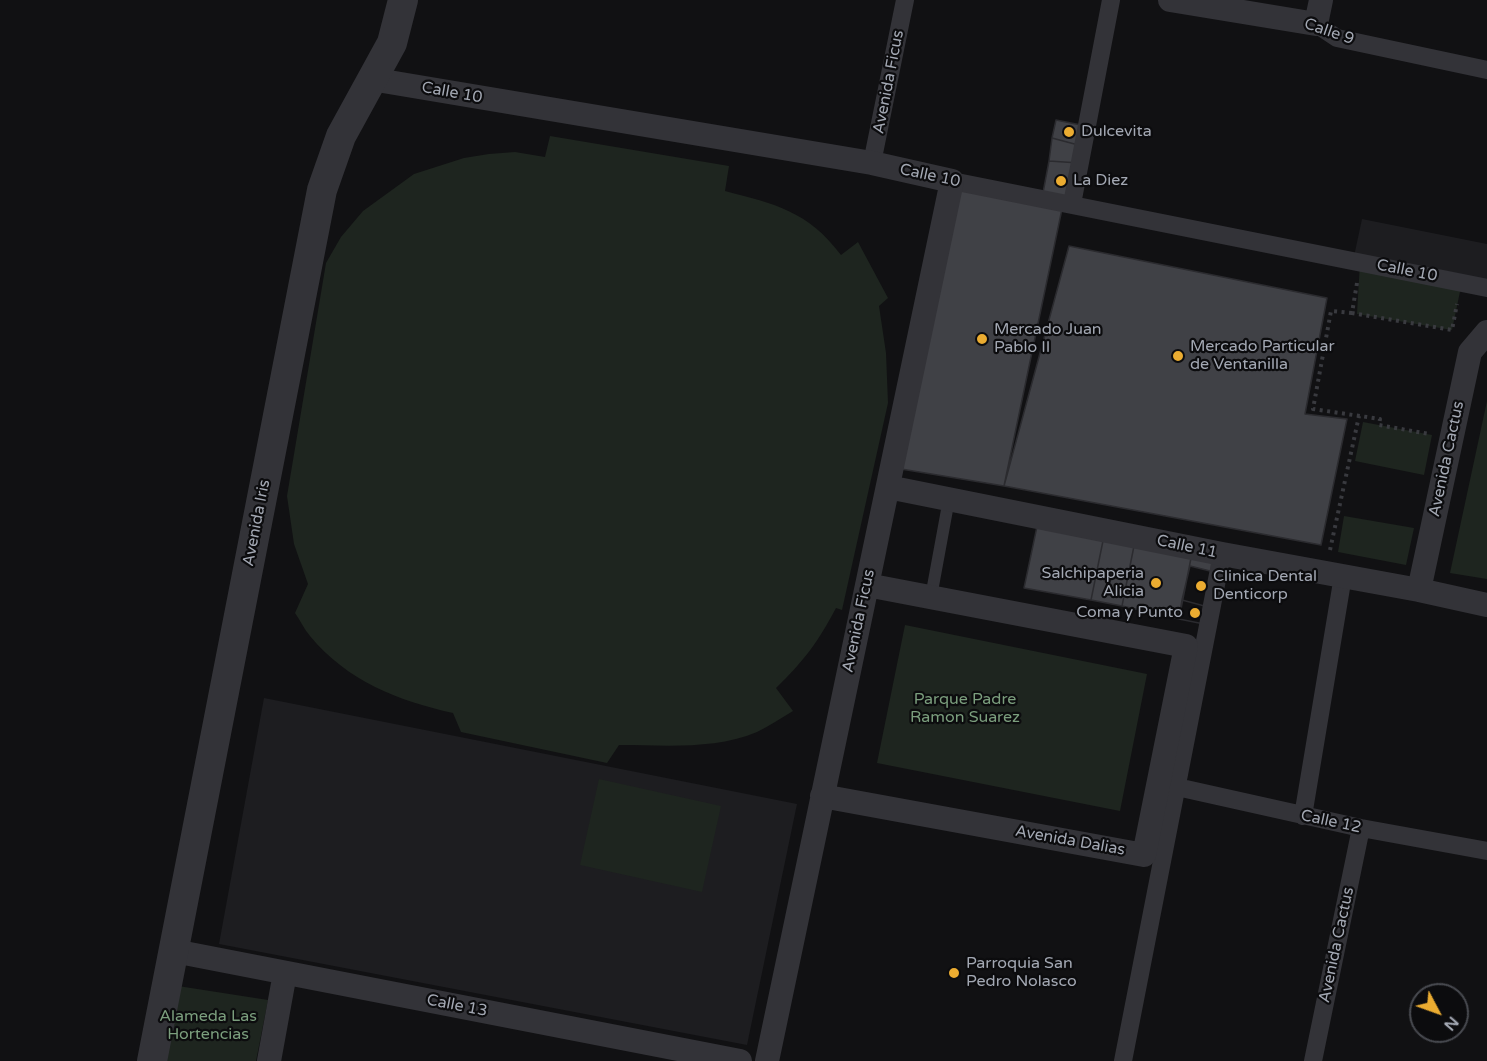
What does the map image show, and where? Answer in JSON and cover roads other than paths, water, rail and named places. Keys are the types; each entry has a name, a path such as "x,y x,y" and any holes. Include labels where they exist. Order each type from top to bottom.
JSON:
{"street":[{"name":"Avenida Iris","path":"152,1061 322,190 341,136 392,43 403,0"},
{"name":"Avenida Ficus","path":"872,164 905,0"},
{"path":"1071,204 1111,0"},
{"name":"Calle 9","path":"1170,0 1316,24 1337,38 1487,70"},
{"path":"1316,24 1321,0"},
{"name":"Calle 10","path":"371,79 872,164 1487,288"},
{"name":"Avenida Ficus","path":"766,1061 952,181"},
{"name":"Avenida Cactus","path":"1419,590 1470,352 1486,332"},
{"name":"Calle 11","path":"888,487 1487,605"},
{"path":"1123,1061 1222,554"},
{"path":"1303,816 1334,574"},
{"path":"867,585 932,597"},
{"name":"Avenida Dalias","path":"822,796 1144,855 1186,646 932,597"},
{"name":"Calle 12","path":"1177,787 1361,828 1487,851"},
{"name":"Avenida Cactus","path":"1313,1061 1361,828"},
{"name":"Calle 13","path":"174,951 740,1061"},
{"path":"269,1061 285,973"}],"lane":[{"path":"932,597 949,499"}],"place":[{"name":"Dulcevita","path":"1069,132"},
{"name":"La Diez","path":"1061,181"},
{"name":"Mercado Juan Pablo II","path":"982,339"},
{"name":"Mercado Particular de Ventanilla","path":"1178,356"},
{"name":"Salchipaperia Alicia","path":"1156,583"},
{"name":"Clinica Dental Denticorp","path":"1201,586"},
{"name":"Coma y Punto","path":"1195,613"},
{"name":"Parroquia San Pedro Nolasco","path":"954,973"}],"park label":[{"name":"Parque Padre Ramon Suarez","path":"965,709"},
{"name":"Alameda Las Hortencias","path":"208,1026"}]}
